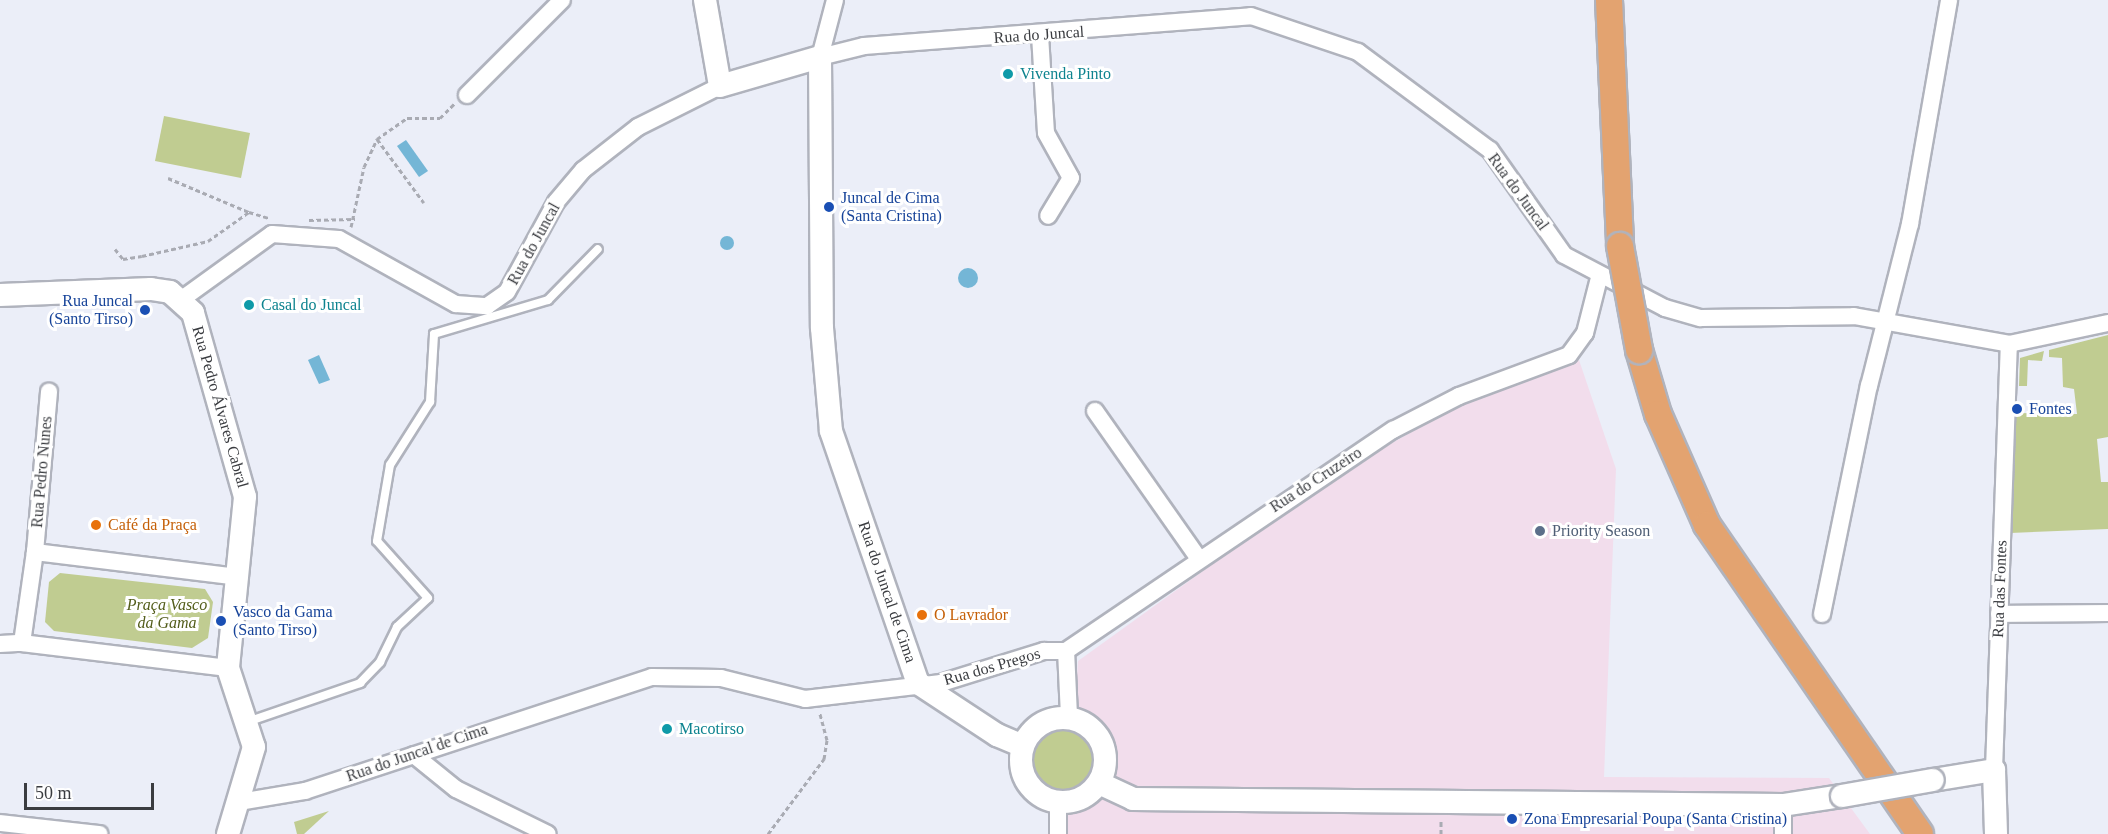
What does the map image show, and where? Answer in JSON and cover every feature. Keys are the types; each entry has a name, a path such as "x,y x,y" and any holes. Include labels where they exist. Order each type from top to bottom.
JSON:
{"main road":[{"path":"1609,0 1620,246 1639,350 1658,414 1707,525 1920,834"},
{"path":"1611,78 1616,0"}],"street":[{"path":"467,94 562,0"},
{"path":"705,0 720,86"},
{"path":"820,57 835,0"},
{"path":"1822,614 1885,322 1910,224 1949,0"},
{"name":"Rua do Juncal","path":"183,299 272,234 345,243 456,304 487,306 507,292 556,202 583,170 638,127 720,86 864,46 1040,35 1251,16 1358,52 1490,150 1564,255 1599,278 1665,308 1701,318 1854,316 2009,344 2108,323"},
{"path":"1040,35 1046,133 1071,178 1048,216"},
{"name":"Rua do Juncal de Cima","path":"239,802 305,791 652,677 721,678 814,697 918,683 831,431 822,328 820,57"},
{"name":"Rua do Cruzeiro","path":"1066,651 1393,430 1459,396 1569,355 1585,333 1599,278"},
{"path":"0,295 151,289 183,299"},
{"name":"Rua Pedro Álvares Cabral","path":"183,299 193,313 245,497 239,577 228,668 254,747 228,834"},
{"name":"Rua das Fontes","path":"1996,834 1994,770 2009,344"},
{"name":"Rua Pedro Nunes","path":"35,552 49,392"},
{"path":"1095,411 1199,559"},
{"path":"22,643 35,552 239,577"},
{"path":"1999,614 2108,613"},
{"path":"0,644 22,643 228,668"},
{"name":"Rua dos Pregos","path":"918,683 941,682 1044,651 1066,651"},
{"path":"1066,651 1069,716"},
{"path":"918,683 1021,745"},
{"path":"1069,716 1087,724 1107,761 1099,783 1070,803 1058,804 1042,796 1019,765 1021,745 1044,726 1069,716"},
{"path":"414,754 456,789 549,834"},
{"path":"1099,783 1133,799 1783,805 1994,770"},
{"path":"1058,804 1058,834"},
{"path":"1783,805 1783,834"},
{"path":"0,824 99,834"}],"lane":[{"path":"247,722 360,683 380,662 397,627 428,598 377,541 390,465 430,402 434,334 548,300 598,249"}],"path":[{"path":"345,243 355,219 364,167 377,139 407,118 440,118 467,94"},
{"path":"377,139 424,203"},
{"path":"168,178 271,219"},
{"path":"115,249 123,259 208,241 249,212"},
{"path":"305,221 320,216 355,219"},
{"path":"768,834 824,759 827,740 814,697"}],"shaded area":[{"path":"1579,360 1616,469 1604,777 1829,778 1870,834 1066,834 1078,661 1336,475 1450,410"}],"green space":[{"path":"164,116 250,133 241,178 155,161"},
{"path":"2108,335 2108,437 2097,439 2101,482 2108,482 2108,529 2010,533 2014,413 2077,414 2074,389 2063,387 2062,358 2049,357 2049,350"},
{"path":"2044,351 2042,361 2028,360 2027,386 2019,386 2020,358"},
{"name":"Praça Vasco da Gama","path":"60,573 205,589 213,602 208,638 192,648 54,631 45,622 49,582"},
{"path":"1057,728 1069,728 1086,737 1093,748 1095,760 1093,772 1086,783 1069,792 1057,792 1045,787 1036,778 1031,766 1031,754 1036,742 1045,733"},
{"path":"329,811 304,834 297,834 294,822"}],"water":[{"path":"406,140 428,171 419,177 397,146"},
{"path":"724,236 730,236 734,243 730,250 724,250 720,246 720,240"},
{"path":"968,268 975,271 978,278 975,285 968,288 961,285 958,278 961,271"},
{"path":"319,355 330,380 319,384 308,360"}],"place":[{"name":"Vivenda Pinto","path":"1008,74"},
{"name":"Juncal de Cima (Santa Cristina)","path":"829,207"},
{"name":"Casal do Juncal","path":"249,305"},
{"name":"Rua Juncal (Santo Tirso)","path":"145,310"},
{"name":"Fontes","path":"2017,409"},
{"name":"Café da Praça","path":"96,525"},
{"name":"Priority Season","path":"1540,531"},
{"name":"O Lavrador","path":"922,615"},
{"name":"Vasco da Gama (Santo Tirso)","path":"221,621"},
{"name":"Macotirso","path":"667,729"},
{"name":"Zona Empresarial Poupa (Santa Cristina)","path":"1512,819"}]}
